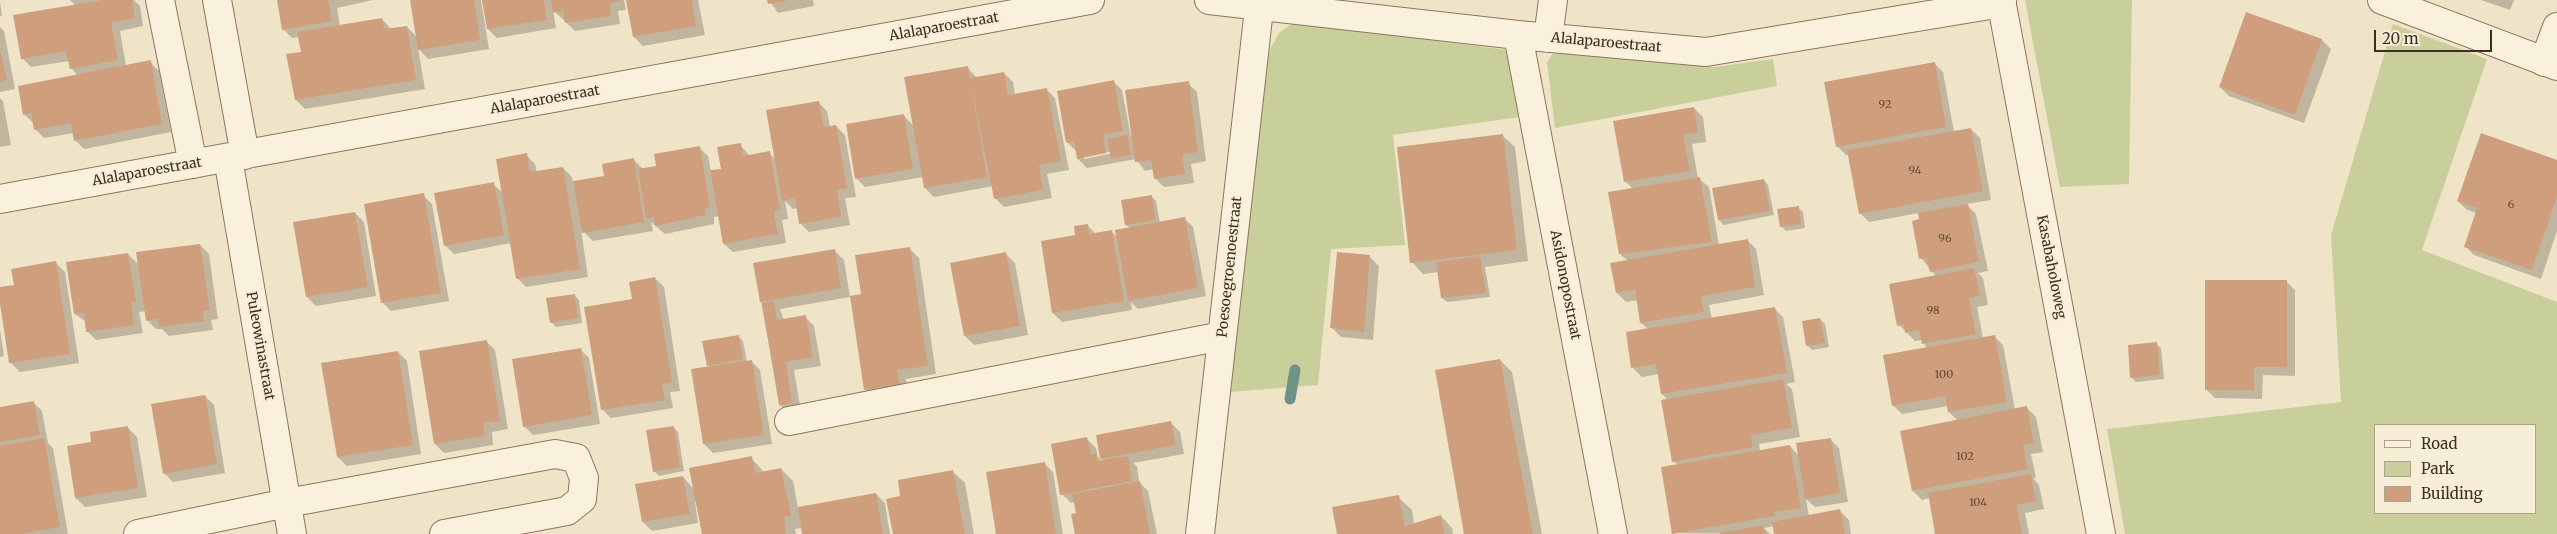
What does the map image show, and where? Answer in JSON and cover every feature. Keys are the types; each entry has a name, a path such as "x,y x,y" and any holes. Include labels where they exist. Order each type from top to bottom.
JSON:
{"street":[{"path":"160,0 193,164"},
{"name":"Puleowinastraat","path":"217,0 237,157 292,534"},
{"name":"Alalaparoestraat","path":"0,199 1090,0"},
{"name":"Alalaparoestraat","path":"1209,0 1260,2 1518,35 1706,52 2002,2"},
{"path":"1548,38 1553,0"},
{"path":"2382,0 2551,64 2557,27"},
{"name":"Poesoegroenoestraat","path":"1200,534 1260,2"},
{"name":"Kasabaholoweg","path":"2002,2 2101,534"},
{"name":"Asidonopostraat","path":"1518,35 1613,534"},
{"path":"789,421 1222,336"},
{"path":"138,534 287,503 555,454 576,458 584,478 582,499 567,510 444,534"}],"green space":[{"path":"2025,0 2132,0 2129,184 2060,187"},
{"path":"1307,23 1507,50 1520,117 1393,135 1405,245 1331,249 1318,385 1230,392 1270,49 1280,32 1290,25"},
{"path":"2393,24 2487,59 2422,250 2557,302 2557,534 2125,534 2107,429 2341,402 2331,235"},
{"path":"1567,50 1714,67 1773,59 1777,86 1555,128 1547,63 1552,54"}],"building":[{"path":"103,0 132,0 135,18 111,22 118,60 70,69 66,51 21,59 13,15"},
{"path":"277,0 328,0 332,21 282,30"},
{"path":"410,0 474,0 480,40 418,50"},
{"path":"482,0 544,0 547,20 487,29"},
{"path":"551,0 619,1 610,3 611,16 565,23 563,11 553,13"},
{"path":"626,0 692,0 696,26 633,37"},
{"path":"767,0 786,0 786,1 768,4"},
{"path":"2246,12 2322,39 2295,115 2219,87"},
{"path":"382,18 384,29 407,26 416,80 295,100 286,54 301,52 297,32"},
{"path":"0,48 7,80 0,82"},
{"path":"151,60 162,124 74,141 71,123 34,130 31,113 23,115 18,86"},
{"path":"1935,62 1946,127 1836,147 1824,82"},
{"path":"968,66 987,177 924,188 904,77"},
{"path":"1004,72 1008,95 1047,88 1061,161 1039,165 1043,190 994,199 970,78"},
{"path":"1114,80 1123,131 1103,135 1106,153 1077,159 1074,141 1066,143 1057,91"},
{"path":"1189,81 1198,152 1182,155 1185,174 1154,179 1151,160 1135,162 1125,90"},
{"path":"819,101 824,127 836,125 847,188 837,190 841,217 799,224 795,198 782,201 766,110"},
{"path":"1694,107 1698,133 1683,135 1690,171 1624,182 1613,121"},
{"path":"904,114 913,169 855,179 846,124"},
{"path":"1971,128 1983,191 1859,214 1847,150"},
{"path":"2481,133 2557,160 2557,197 2532,270 2464,247 2477,208 2457,201"},
{"path":"1503,134 1517,250 1410,263 1397,147"},
{"path":"1128,135 1131,155 1111,159 1107,139"},
{"path":"741,143 743,156 770,151 780,210 774,211 778,234 723,244 710,170 721,169 717,147"},
{"path":"700,146 710,207 705,208 706,215 655,226 654,217 646,219 638,169 656,166 654,154"},
{"path":"527,153 530,172 563,167 580,269 516,279 496,159"},
{"path":"634,158 644,222 582,233 573,181 604,176 602,164"},
{"path":"1700,177 1712,242 1619,254 1608,192"},
{"path":"1764,179 1770,211 1718,220 1712,188"},
{"path":"494,182 504,235 444,246 434,193"},
{"path":"424,193 441,293 381,303 364,204"},
{"path":"1152,195 1156,220 1125,225 1121,200"},
{"path":"1968,204 1979,262 1930,272 1926,258 1919,259 1912,221 1919,219 1918,213"},
{"path":"1799,206 1801,224 1780,227 1777,209"},
{"path":"355,212 368,287 306,297 293,222"},
{"path":"1185,217 1198,288 1128,301 1115,230"},
{"path":"1088,224 1089,234 1112,230 1124,301 1052,313 1041,241 1075,235 1074,226"},
{"path":"1748,239 1755,287 1701,296 1704,312 1640,323 1635,290 1616,293 1610,263"},
{"path":"200,244 210,310 203,311 204,321 159,327 157,319 146,321 136,252"},
{"path":"910,247 928,366 897,370 900,384 864,390 850,296 861,294 855,255"},
{"path":"835,249 841,288 760,302 753,263"},
{"path":"1006,252 1020,326 964,336 950,263"},
{"path":"1337,252 1370,255 1364,332 1330,328"},
{"path":"128,253 136,302 131,303 134,325 86,332 84,313 74,314 66,262"},
{"path":"1480,256 1486,293 1441,298 1436,262"},
{"path":"56,261 70,354 9,363 0,304 0,287 14,285 11,269"},
{"path":"1974,268 1980,296 1969,298 1976,334 1922,344 1919,330 1905,333 1904,324 1897,326 1889,284"},
{"path":"655,277 672,382 662,384 665,400 601,410 584,307 632,299 629,282"},
{"path":"2205,280 2287,280 2287,367 2254,367 2254,390 2205,390"},
{"path":"575,294 578,318 550,323 546,298"},
{"path":"774,301 777,320 806,315 813,357 786,362 792,403 779,405 762,303"},
{"path":"1775,307 1787,373 1661,394 1656,364 1631,368 1626,332"},
{"path":"1820,318 1825,343 1806,346 1802,321"},
{"path":"739,335 743,359 707,366 702,341"},
{"path":"1995,335 2007,402 1948,412 1945,396 1892,406 1883,355"},
{"path":"487,340 500,421 483,423 485,436 434,444 419,351"},
{"path":"2157,342 2160,375 2130,378 2128,345"},
{"path":"581,348 592,415 523,427 512,359"},
{"path":"398,351 413,445 337,457 321,363"},
{"path":"1500,359 1533,534 1464,534 1435,370"},
{"path":"752,360 764,435 703,444 691,369"},
{"path":"1783,379 1792,428 1751,435 1753,447 1672,462 1661,400"},
{"path":"205,395 217,464 163,474 151,404"},
{"path":"34,401 40,435 0,442 0,407"},
{"path":"2027,406 2034,443 2023,445 2028,469 1912,491 1900,431"},
{"path":"1171,421 1176,445 1100,459 1096,435"},
{"path":"128,426 138,488 75,498 67,446 91,442 90,432"},
{"path":"674,426 680,467 653,472 646,430"},
{"path":"1087,437 1091,455 1096,453 1097,461 1128,456 1132,481 1060,495 1051,444"},
{"path":"44,438 60,527 22,534 0,534 0,446"},
{"path":"1831,438 1840,493 1805,499 1796,443"},
{"path":"1790,445 1801,508 1774,512 1775,516 1672,534 1661,467"},
{"path":"752,456 755,473 781,468 791,516 784,517 786,534 702,534 689,468"},
{"path":"1045,462 1056,534 996,534 986,472"},
{"path":"953,470 965,534 893,534 886,499 900,496 898,480"},
{"path":"2031,474 2036,501 2017,505 2022,534 1935,534 1928,493"},
{"path":"683,476 690,514 642,522 635,484"},
{"path":"1140,481 1150,534 1075,534 1071,514 1076,513 1072,494"},
{"path":"876,493 883,534 802,534 798,507"},
{"path":"1399,495 1405,526 1441,515 1444,534 1337,534 1332,507"},
{"path":"1840,509 1845,534 1774,534 1772,522"},
{"path":"1763,525 1765,534 1720,534 1720,533"}],"waterway":[{"path":"1290,399 1295,370"}]}
